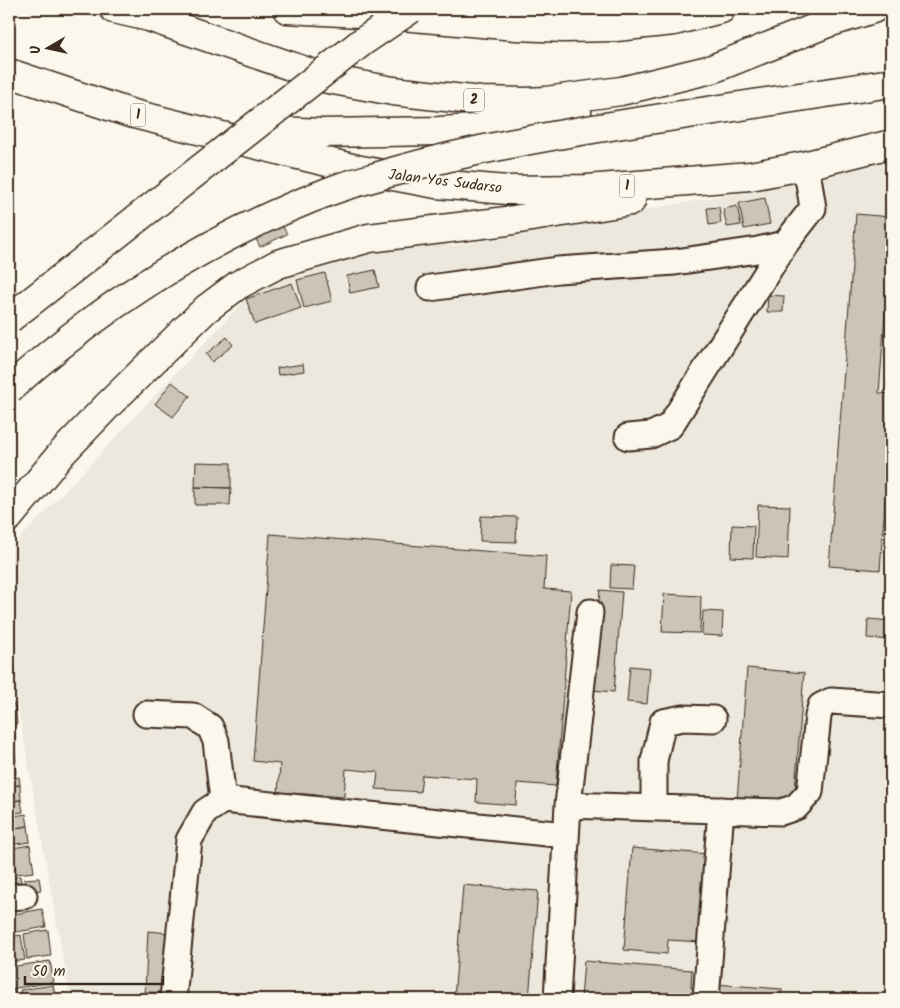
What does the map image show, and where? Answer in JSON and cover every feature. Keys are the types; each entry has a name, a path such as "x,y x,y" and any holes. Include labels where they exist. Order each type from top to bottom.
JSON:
{"highway":[{"name":"2","path":"114,9 149,17 328,78 393,91 481,101 526,102 621,91 712,69 825,24 873,9"},
{"path":"287,9 516,26 616,27 674,21 720,9"},
{"path":"9,318 362,42 411,9"},
{"path":"424,9 458,21"},
{"name":"Jalan Yos Sudarso","path":"9,73 130,113 361,170 436,184 507,190 587,189 750,176 804,166 891,144"},
{"path":"9,390 30,370 123,298 190,257 262,219 335,189 415,166 561,134 891,83"},
{"path":"130,113 272,132 439,131 493,128 558,118 580,111 621,91"},
{"path":"15,510 62,453 206,309 238,285 278,264 369,238 582,210 750,176"}],"lane":[{"path":"628,438 651,435 670,426 785,244 813,208 804,166"},
{"path":"430,288 558,270 675,262 758,250 785,244"},
{"path":"557,999 568,805 590,612"},
{"path":"568,805 781,812 796,807 810,792 818,716 821,706 832,701 891,705"},
{"path":"146,714 193,716 210,727 216,741 223,800"},
{"path":"654,808 654,761 663,722 684,718 713,719"},
{"path":"173,999 189,840 205,812 223,800 566,835"},
{"path":"706,999 721,810"}],"shaded area":[{"path":"891,148 891,999 73,999 69,991 9,666 9,550 263,281 415,232 451,246 736,193"}],"building":[{"path":"889,165 891,165 891,198 886,197"},
{"path":"765,198 770,224 744,229 739,203"},
{"path":"737,206 741,225 727,227 723,209"},
{"path":"719,207 721,223 709,225 707,208"},
{"path":"856,214 891,217 879,393 891,394 891,420 880,570 829,566"},
{"path":"282,225 287,234 260,247 255,237"},
{"path":"375,270 379,287 350,293 347,276"},
{"path":"325,273 332,301 304,308 297,280"},
{"path":"292,283 301,308 255,324 246,299"},
{"path":"768,295 784,296 783,312 767,312"},
{"path":"227,337 233,345 212,362 206,354"},
{"path":"303,364 304,371 278,375 277,368"},
{"path":"172,382 190,396 173,417 155,404"},
{"path":"196,462 231,463 231,488 195,487"},
{"path":"195,487 231,488 230,505 195,505"},
{"path":"758,505 790,506 788,559 756,557"},
{"path":"481,516 517,517 516,542 480,541"},
{"path":"732,525 754,526 753,558 731,557"},
{"path":"270,534 546,556 544,589 571,591 556,786 517,783 516,805 476,802 477,779 422,775 420,792 376,789 378,772 346,769 344,797 278,792 280,764 253,761"},
{"path":"611,565 634,566 632,589 610,588"},
{"path":"600,590 622,592 614,692 592,690"},
{"path":"664,594 701,596 700,633 662,632"},
{"path":"703,611 723,612 722,636 702,635"},
{"path":"868,619 891,621 891,640 867,638"},
{"path":"630,666 650,668 647,704 627,702"},
{"path":"747,668 804,673 794,805 737,801"},
{"path":"15,704 17,724 9,725 9,705"},
{"path":"14,726 15,736 9,737 9,727"},
{"path":"15,736 15,749 9,749 9,737"},
{"path":"9,749 15,749 16,762 9,762"},
{"path":"9,765 15,765 16,774 9,775"},
{"path":"19,777 20,785 9,786 9,778"},
{"path":"20,785 21,800 9,801 9,786"},
{"path":"21,800 23,812 9,814 9,801"},
{"path":"26,814 28,826 9,829 9,817"},
{"path":"28,826 30,842 10,845 9,829"},
{"path":"30,845 34,872 16,874 12,848"},
{"path":"632,848 708,854 701,942 668,940 667,954 624,950"},
{"path":"9,866 13,866 14,875 9,876"},
{"path":"20,876 22,892 10,893 9,878"},
{"path":"39,878 41,890 25,892 24,879"},
{"path":"463,885 538,891 529,999 454,999"},
{"path":"42,909 46,927 11,933 9,915"},
{"path":"48,930 51,956 27,959 24,934"},
{"path":"148,931 169,933 166,993 145,992"},
{"path":"21,935 25,960 10,962 9,937"},
{"path":"50,961 54,982 10,989 9,967"},
{"path":"584,961 692,970 691,988 703,989 702,999 581,999"},
{"path":"715,984 782,989 781,999 713,999"},
{"path":"53,985 55,995 22,999 20,990"},
{"path":"14,990 15,999 9,999 9,991"},
{"path":"63,995 64,999 45,999"}]}
